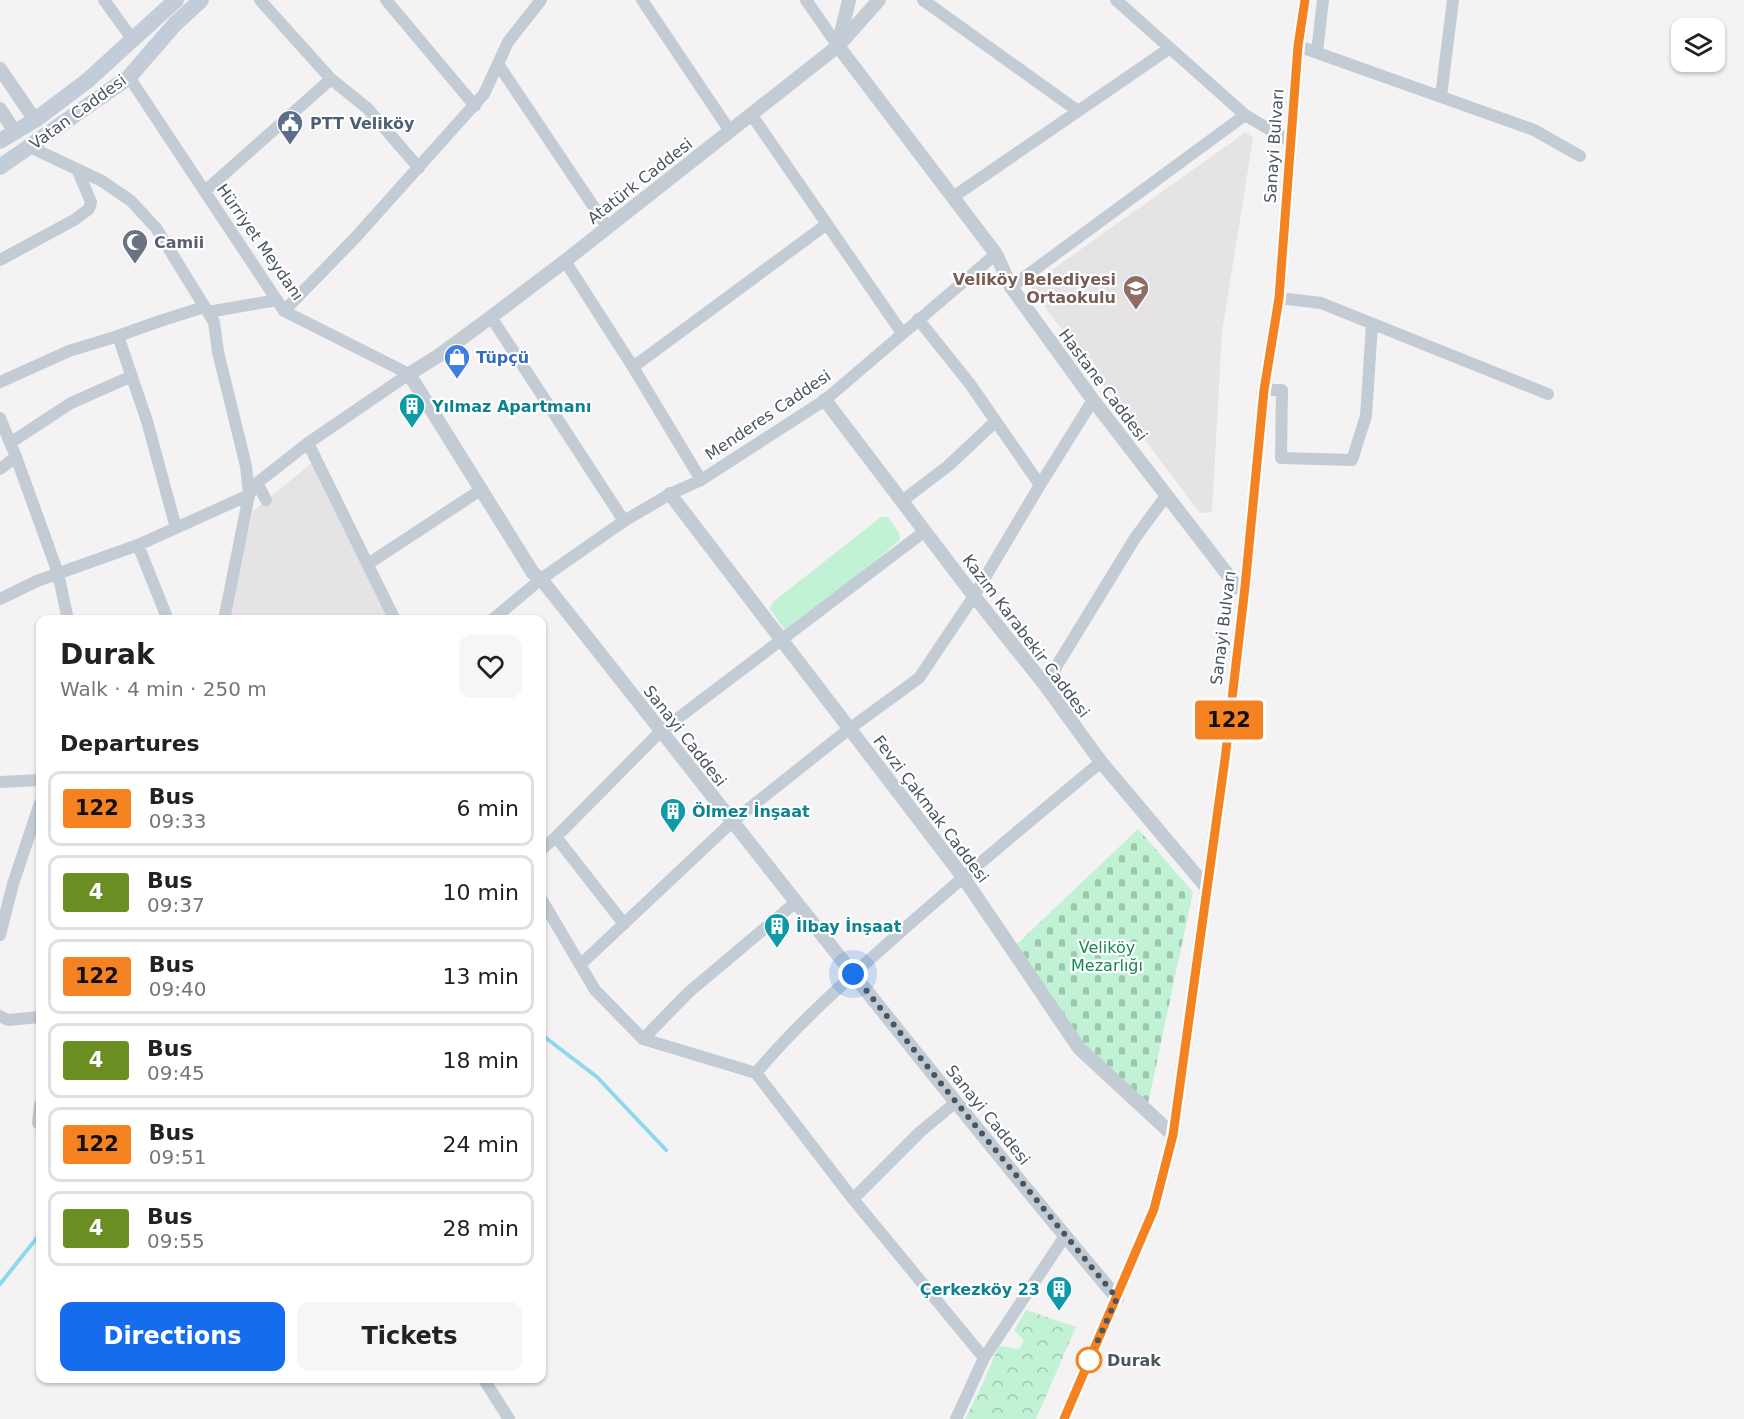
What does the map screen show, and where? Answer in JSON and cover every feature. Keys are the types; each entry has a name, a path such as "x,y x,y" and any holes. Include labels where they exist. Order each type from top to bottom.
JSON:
{"main road":[{"name":"Vatan Caddesi","path":"0,141 35,120 87,81 176,0"},
{"name":"Vatan Caddesi","path":"0,167 129,77 175,24 201,0"}],"street":[{"path":"104,0 133,40"},
{"path":"260,0 331,79 367,108 419,168"},
{"path":"386,0 475,106"},
{"path":"284,311 356,238 475,106 484,94 508,42 541,0"},
{"path":"642,0 730,131"},
{"path":"806,0 838,46"},
{"path":"838,46 849,0"},
{"name":"Atatürk Caddesi","path":"409,374 491,317 565,261 838,46 879,0"},
{"path":"923,0 1078,111"},
{"path":"1116,0 1245,115 1291,142"},
{"name":"Sanayi Bulvarı","path":"1064,1419 1154,1209 1173,1135 1224,770 1264,390 1279,298 1298,46 1305,0"},
{"path":"1317,52 1323,0"},
{"path":"1441,96 1453,0"},
{"name":"Hastane Caddesi","path":"838,46 996,254 1011,287 1093,400 1238,588 1245,587"},
{"path":"1298,46 1534,130 1580,156"},
{"path":"953,197 1170,48"},
{"path":"498,64 608,228"},
{"path":"0,69 35,120"},
{"name":"Hürriyet Meydanı","path":"129,77 284,311 409,374"},
{"path":"205,191 331,79"},
{"path":"0,109 15,132"},
{"path":"751,114 902,333"},
{"path":"1011,287 1245,115"},
{"path":"30,147 102,181 131,201 156,228 214,322 218,352 246,466 249,495 225,615"},
{"path":"0,260 74,220 89,209 91,202 77,169"},
{"path":"633,366 827,224"},
{"name":"Menderes Caddesi","path":"498,615 541,579 624,521 670,494 701,480 825,400 996,254"},
{"path":"565,261 633,366 701,480"},
{"path":"1279,298 1321,303 1548,394"},
{"path":"0,382 69,351 157,322 206,310 277,300"},
{"path":"491,317 624,521"},
{"path":"918,319 970,384 1040,485"},
{"path":"1264,390 1282,390 1281,458 1352,460 1366,416 1372,324"},
{"path":"118,336 147,421 176,528"},
{"path":"0,599 37,580 138,545 249,495 257,483 308,443 409,374"},
{"name":"Sanayi Caddesi","path":"409,374 533,573 541,579 853,974 1117,1298"},
{"path":"10,443 71,403 132,376"},
{"name":"Kazım Karabekir Caddesi","path":"825,400 1101,762 1207,888"},
{"path":"580,965 732,822 849,729 919,678 974,596 1093,400"},
{"path":"0,418 58,573 67,615"},
{"path":"902,501 948,466 996,421"},
{"path":"308,443 393,615"},
{"path":"1259,450 1281,450"},
{"path":"0,469 16,457"},
{"path":"257,483 266,500"},
{"path":"368,564 482,489"},
{"name":"Fevzi Çakmak Caddesi","path":"670,494 963,877 1079,1048 1173,1135"},
{"path":"1045,686 1135,538 1166,496"},
{"path":"546,846 661,731 925,531"},
{"path":"138,545 166,615"},
{"path":"756,1073 784,1040 853,974 963,877 1101,762"},
{"path":"0,782 36,780"},
{"path":"0,935 13,884 36,815"},
{"path":"556,837 624,924"},
{"path":"0,886 13,884"},
{"path":"643,1039 689,992 796,902"},
{"path":"546,907 595,990 643,1039 756,1073 853,1199 984,1358"},
{"path":"0,1016 8,1020 36,1017"},
{"path":"853,1199 920,1132 956,1102"},
{"path":"956,1419 984,1358 1065,1236"},
{"path":"486,1383 509,1419"}],"shaded area":[{"name":"Veliköy Belediyesi Ortaokulu","path":"1246,132 1253,138 1222,332 1212,512 1200,513 1032,290 1032,284"},
{"path":"312,463 387,615 228,615 253,511"}],"green space":[{"path":"881,517 888,517 899,533 900,540 793,630 784,629 770,609 773,602"},
{"name":"Veliköy Mezarlığı","path":"1138,829 1193,892 1146,1113 1084,1047 1014,947"},
{"path":"1026,1310 1076,1327 1036,1419 965,1419 999,1346 1019,1349 1024,1340 1014,1331"}],"waterway":[{"path":"546,1038 597,1077 666,1150"},
{"path":"0,1284 36,1239"}],"bus line":[{"name":"122","path":"1064,1419 1154,1209 1173,1135 1214,846 1245,587 1264,390 1279,298 1298,46 1305,0"}],"place":[{"name":"PTT Veliköy","path":"290,146"},
{"name":"Camii","path":"135,265"},
{"name":"Veliköy Belediyesi Ortaokulu","path":"1136,311"},
{"name":"Tüpçü","path":"457,380"},
{"name":"Yılmaz Apartmanı","path":"412,429"},
{"name":"Ölmez İnşaat","path":"673,834"},
{"name":"İlbay İnşaat","path":"777,949"},
{"name":"Çerkezköy 23","path":"1059,1312"},
{"name":"Durak","path":"1089,1360"}],"route":[{"path":"853,974 1117,1298 1089,1360"}]}
